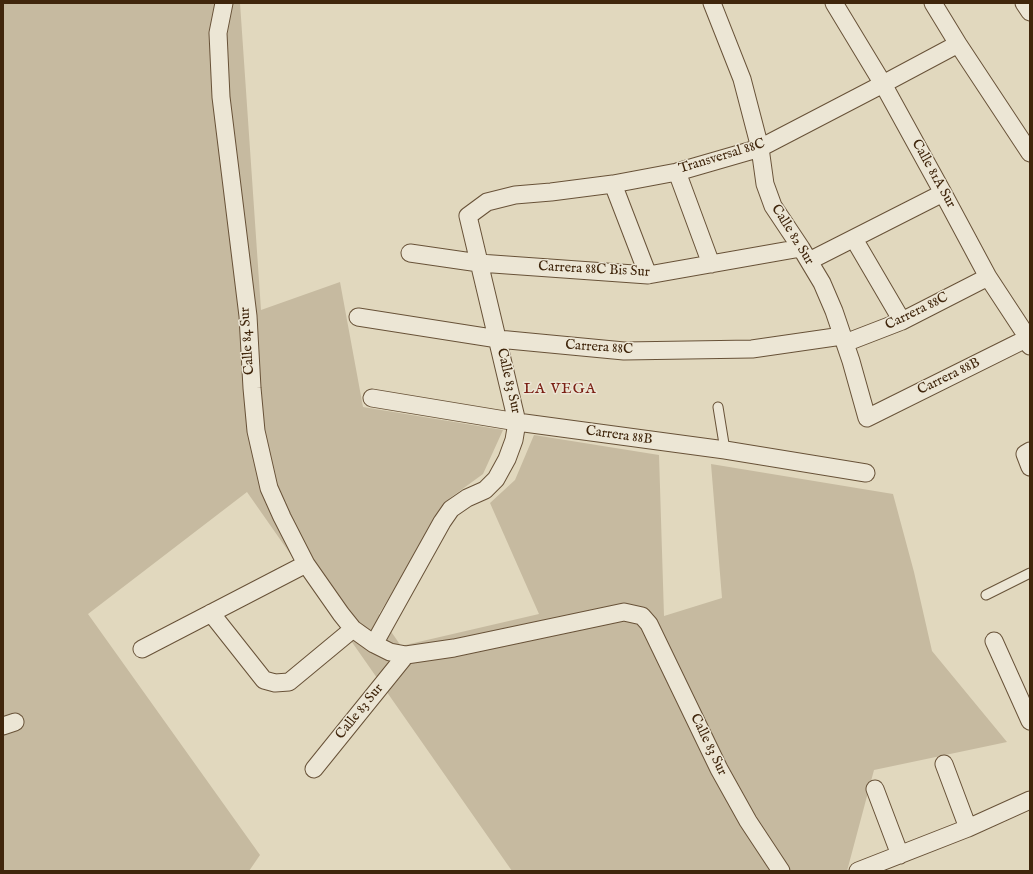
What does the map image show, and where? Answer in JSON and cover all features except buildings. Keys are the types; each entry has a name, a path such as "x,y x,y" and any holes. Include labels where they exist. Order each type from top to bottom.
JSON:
{"street":[{"name":"Calle 84 Sur","path":"224,3 218,33 221,97 248,316 256,431 269,488 306,564 340,614 353,628 374,644 390,652 406,655"},
{"name":"Calle 82 Sur","path":"712,3 742,79 760,148 765,184 773,206 822,283 834,311 867,418"},
{"name":"Calle 81A Sur","path":"834,3 883,84 988,277 1029,340"},
{"path":"933,3 958,44 1030,153"},
{"path":"1024,3 1030,12"},
{"name":"Transversal 88C","path":"468,216 487,202 515,195 613,184 677,172 760,148 958,44"},
{"path":"677,172 711,264"},
{"path":"613,184 648,275"},
{"name":"Carrera 88C Bis Sur","path":"410,253 479,263 648,275 711,264 805,255 854,239 943,193"},
{"name":"Calle 83 Sur","path":"374,644 442,522 451,509 467,498 485,490 496,479 507,459 514,440 517,422 468,216"},
{"path":"854,239 902,321"},
{"name":"Carrera 88C","path":"358,317 498,339 624,351 752,348 843,340 902,321 988,277"},
{"name":"Carrera 88B","path":"867,418 1029,340"},
{"name":"Carrera 88B","path":"372,398 517,422 725,450 866,473"},
{"path":"1030,451 1025,454 1030,467"},
{"path":"142,649 306,564"},
{"name":"Calle 83 Sur","path":"314,769 406,655 454,648 624,612 642,616 649,624 719,769 748,821 781,871"},
{"path":"211,613 264,680 275,684 289,682 353,628"},
{"path":"994,641 1030,721"},
{"path":"944,764 968,828"},
{"path":"875,790 900,855"},
{"path":"858,871 968,828 1030,800"}],"lane":[{"path":"718,406 725,450"},
{"path":"986,595 1030,573"}],"shaded area":[{"path":"3,3 240,3 261,310 340,282 363,407 503,430 483,474 450,498 379,614 401,646 539,614 490,503 515,480 534,435 659,455 664,616 722,598 711,464 893,494 914,572 932,651 1007,742 874,770 847,871 512,871 247,492 88,614 260,855 249,871 3,871"}],"district":[{"name":"LA VEGA","path":"560,390"}]}
